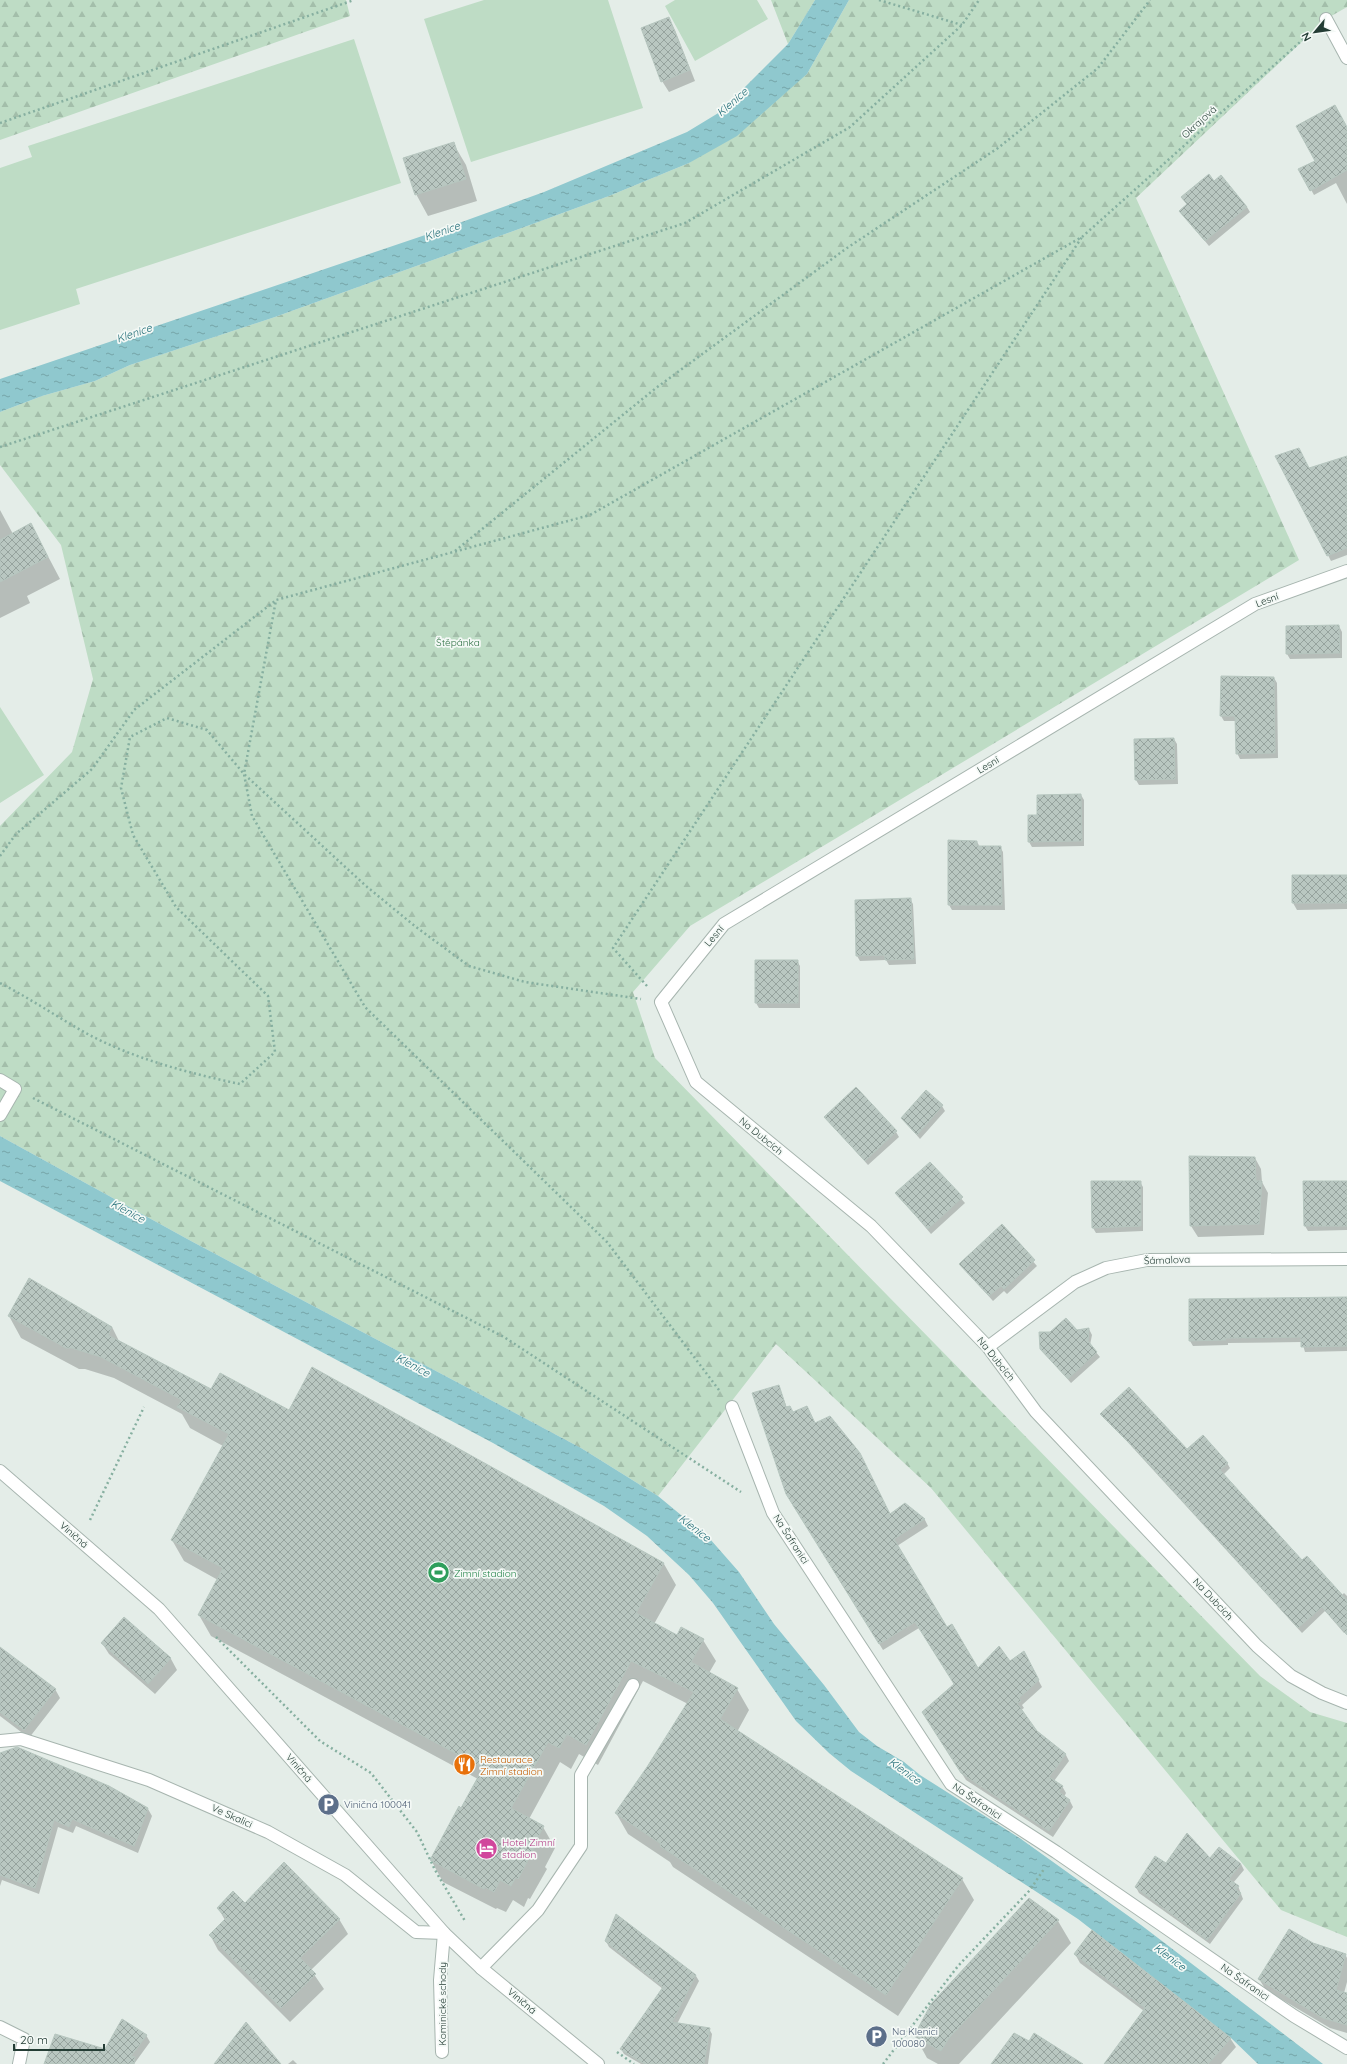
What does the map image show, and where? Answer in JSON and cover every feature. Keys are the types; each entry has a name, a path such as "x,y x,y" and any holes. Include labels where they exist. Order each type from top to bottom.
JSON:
{"street":[{"path":"1326,19 1347,58"},
{"name":"Lesní","path":"661,1002 724,924 1255,604 1347,571"},
{"name":"Na Dubcích","path":"661,1002 696,1082 871,1226 988,1346 1036,1412 1257,1646 1291,1676 1322,1693 1347,1703"},
{"path":"0,1080 15,1089 0,1115"},
{"name":"Šámalova","path":"988,1346 1074,1282 1106,1268 1147,1260 1347,1259"},
{"name":"Na Šafranici","path":"732,1407 773,1513 951,1784 1056,1852 1294,2016 1347,2048"},
{"name":"Viničná","path":"0,1471 159,1609 444,1933 481,1968 598,2064"},
{"path":"481,1968 538,1910 581,1846 581,1775 633,1685"},
{"name":"Ve Skalici","path":"0,1741 21,1739 156,1783 268,1832 345,1875 416,1932 444,1933"},
{"name":"Kominické schody","path":"442,2052 440,1980 444,1933"},
{"path":"0,2027 24,2039 19,2064"}],"path":[{"path":"0,123 354,0"},
{"path":"879,0 962,25"},
{"path":"0,447 685,223 850,127 962,25 979,0"},
{"path":"453,552 656,388 847,248 998,148 1098,68 1150,0"},
{"name":"Okrajová","path":"1082,237 1326,19"},
{"path":"0,856 16,834 92,769 134,710 276,600 590,515 1082,237"},
{"path":"661,1002 613,948 1082,237"},
{"path":"276,600 244,774 252,816 365,1007 607,1242 732,1407"},
{"path":"0,983 85,1032 125,1050 180,1071 240,1084 275,1052 268,996 176,907 133,836 121,788 130,737 167,718 207,730 244,774 366,886 416,927 469,966 525,982 661,1002"},
{"path":"15,1089 504,1337 773,1513"},
{"path":"97,1506 144,1407"},
{"path":"212,1634 320,1740 371,1773 417,1832 435,1870 466,1922"},
{"path":"883,2064 958,1966 1030,1890"},
{"path":"616,2052 634,2064"}],"green space":[{"path":"0,0 346,0 350,16 0,140"},
{"path":"484,0 608,0 643,108 471,162 424,19"},
{"path":"675,0 757,0 768,19 695,61 665,6"},
{"path":"771,0 815,0 788,44"},
{"name":"Štěpánka","path":"849,0 1347,0 1347,7 1326,19 1136,198 1299,560 690,926 633,992 655,1058 1260,1676 1310,1712 1347,1723 1347,1937 1281,1910 931,1488 776,1344 658,1496 581,1448 191,1241 0,1136 0,826 72,752 93,679 61,545 0,465 0,412 42,396 95,381 130,365 275,317 519,229 609,196 689,163 807,74"},
{"path":"354,39 401,183 76,289 80,304 0,330 0,168 32,157 28,146"},
{"path":"0,707 44,775 0,803"}],"water":[{"name":"Klenice","path":"815,0 849,0 807,74 737,136 689,163 609,196 519,229 275,317 130,365 95,381 42,396 0,412 0,379 437,231 544,192 687,132 720,112 788,44"},
{"name":"Klenice","path":"0,1136 191,1241 581,1448 658,1496 710,1539 739,1572 774,1624 824,1685 859,1732 877,1746 904,1762 920,1775 1021,1839 1141,1925 1323,2064 1258,2064 1231,2038 1078,1919 851,1771 829,1753 796,1721 713,1603 689,1575 647,1536 604,1506 493,1443 0,1181"}],"building":[{"path":"669,17 690,70 661,82 641,28"},
{"path":"1335,105 1347,127 1347,170 1310,191 1298,169 1315,161 1296,126"},
{"path":"454,142 466,179 415,195 403,158"},
{"path":"1209,174 1214,181 1221,175 1247,207 1205,241 1179,211 1187,204 1181,197"},
{"path":"1299,448 1309,468 1347,456 1347,548 1327,556 1275,456"},
{"path":"31,523 48,557 0,582 0,540"},
{"path":"1339,625 1340,653 1286,654 1286,626"},
{"path":"1221,676 1274,677 1275,753 1236,754 1235,716 1220,716"},
{"path":"1174,738 1175,779 1135,780 1134,739"},
{"path":"1081,794 1082,841 1028,842 1028,815 1037,815 1037,795"},
{"path":"948,840 977,841 977,846 1001,846 1002,905 948,905"},
{"path":"1292,875 1347,875 1347,903 1292,903"},
{"path":"911,898 914,959 885,960 885,955 856,956 855,900"},
{"path":"755,960 798,960 798,1003 755,1003"},
{"path":"856,1087 897,1131 865,1161 824,1117"},
{"path":"926,1090 943,1105 917,1135 901,1118"},
{"path":"1189,1156 1255,1157 1256,1181 1262,1181 1259,1224 1190,1226"},
{"path":"930,1162 963,1197 928,1229 895,1193"},
{"path":"1091,1181 1141,1181 1141,1226 1092,1228"},
{"path":"1303,1181 1347,1181 1347,1226 1304,1226"},
{"path":"1002,1224 1035,1260 1004,1289 1001,1286 989,1296 959,1264"},
{"path":"29,1278 112,1327 108,1335 211,1389 220,1373 289,1410 312,1367 664,1563 636,1613 677,1635 681,1627 704,1639 691,1662 738,1688 720,1719 963,1878 886,1995 660,1846 661,1844 615,1813 647,1767 694,1692 631,1661 586,1745 567,1734 559,1748 548,1742 511,1808 544,1826 518,1879 516,1877 511,1886 500,1880 494,1892 485,1887 484,1889 430,1860 459,1806 461,1808 483,1768 198,1615 223,1568 171,1540 229,1434 177,1407 182,1400 101,1357 72,1348 66,1348 8,1316"},
{"path":"1347,1297 1347,1346 1301,1347 1301,1337 1225,1338 1226,1340 1189,1341 1189,1299"},
{"path":"1066,1318 1077,1330 1089,1328 1088,1341 1097,1352 1068,1379 1040,1349 1039,1332 1050,1332"},
{"path":"779,1385 786,1407 790,1406 793,1412 807,1406 815,1423 830,1416 860,1453 890,1514 905,1503 925,1519 894,1539 947,1627 952,1624 978,1668 999,1646 1010,1661 1024,1651 1039,1680 1019,1698 1021,1701 1017,1703 1037,1731 1066,1754 1049,1777 1063,1786 1059,1792 1070,1800 1049,1831 961,1773 922,1712 954,1684 915,1622 879,1644 786,1494 752,1393"},
{"path":"1129,1387 1187,1449 1203,1435 1228,1463 1220,1470 1302,1560 1307,1556 1347,1600 1347,1635 1322,1607 1298,1628 1137,1451 1100,1414"},
{"path":"124,1617 171,1658 148,1684 101,1643"},
{"path":"0,1647 56,1689 24,1730 0,1712"},
{"path":"17,1747 109,1786 148,1808 134,1846 72,1819 69,1827 54,1820 35,1888 0,1875 0,1753"},
{"path":"1187,1833 1210,1858 1219,1847 1241,1864 1229,1879 1239,1886 1236,1890 1241,1893 1207,1940 1135,1887 1155,1856 1166,1863"},
{"path":"284,1862 340,1919 300,1958 316,1974 281,2008 209,1935 226,1918 217,1908 233,1891 245,1903"},
{"path":"1029,1898 1059,1920 949,2038 941,2051 914,2036 931,2004"},
{"path":"616,1914 696,1975 672,2022 710,2028 704,2064 645,2064 620,2049 663,1987 605,1941"},
{"path":"1289,1929 1313,1943 1346,1954 1336,1990 1347,1993 1347,2025 1323,2018 1258,1979"},
{"path":"1092,1930 1231,2038 1208,2064 1104,2064 1145,2008 1074,1954"},
{"path":"122,2019 147,2035 131,2056 135,2057 134,2064 44,2064 55,2034 105,2049"},
{"path":"246,2022 281,2064 214,2064"},
{"path":"1014,2033 1029,2041 1034,2033 1083,2064 991,2064"}],"place":[{"name":"Zimní stadion","path":"439,1573"},
{"name":"Restaurace Zimní stadion","path":"465,1765"},
{"name":"Viničná 100041","path":"329,1804"},
{"name":"Hotel Zimní stadion","path":"486,1848"},
{"name":"Na Klenici 100080","path":"877,2037"}]}
